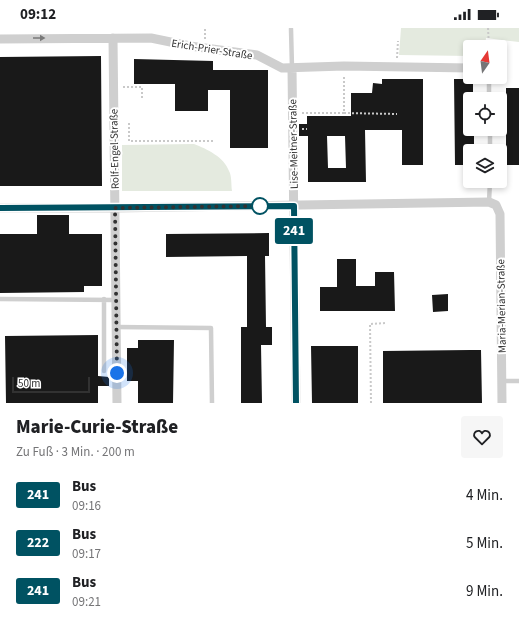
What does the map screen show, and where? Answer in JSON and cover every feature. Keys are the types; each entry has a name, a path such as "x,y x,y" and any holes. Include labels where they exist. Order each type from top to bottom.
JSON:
{"street":[{"name":"Rolf-Engel-Straße","path":"113,38 117,403"},
{"name":"Erich-Prier-Straße","path":"0,39 151,38 190,46 256,55 282,68 344,66 463,68"},
{"name":"Lise-Meitner-Straße","path":"292,68 296,403"},
{"path":"0,208 294,206 489,202"},
{"name":"Maria-Merian-Straße","path":"489,202 496,205 499,209 502,403"}],"lane":[{"name":"Lise-Meitner-Straße","path":"291,29 292,68"},
{"path":"489,202 490,188"},
{"path":"0,299 116,300"},
{"path":"104,299 104,371"},
{"path":"116,327 211,328 212,403"},
{"path":"501,381 519,382"}],"path":[{"path":"488,28 489,40"},
{"path":"397,67 398,41"},
{"path":"344,66 344,113"},
{"path":"128,87 142,87 142,99"},
{"path":"293,114 397,114"},
{"path":"129,123 129,141 214,140"},
{"path":"371,403 370,324 386,323"}],"shaded area":[{"path":"401,28 519,28 519,42 486,38 486,40 463,40 463,56 399,55"},
{"path":"194,144 209,151 227,166 231,178 232,191 122,191 122,145"}],"building":[{"path":"101,56 102,186 0,186 0,57"},
{"path":"134,59 213,61 213,70 268,70 268,148 230,148 230,90 208,90 208,111 175,111 175,84 134,84"},
{"path":"382,79 423,79 423,165 402,165 402,130 365,130 366,182 308,182 308,136 299,136 299,124 307,124 307,116 351,116 351,93 372,93 373,83 382,84","holes":["327,136 345,136 346,168 328,168"]},
{"path":"454,79 463,79 463,84 473,84 473,92 463,92 463,136 474,136 474,144 463,144 463,165 455,165"},
{"path":"506,88 519,88 519,165 507,165"},
{"path":"37,215 69,215 69,234 102,234 102,286 84,286 84,292 0,293 0,234 37,234"},
{"path":"269,233 269,256 265,256 266,327 272,327 272,345 261,345 262,403 241,403 241,327 247,327 247,256 166,257 166,234"},
{"path":"337,259 356,259 356,286 375,286 375,272 394,272 395,311 320,311 320,287 337,287"},
{"path":"448,294 448,311 433,312 432,295"},
{"path":"98,335 98,376 109,377 109,386 98,386 98,403 6,403 5,336"},
{"path":"138,340 174,340 173,403 138,403 138,381 127,381 127,348 138,348"},
{"path":"311,346 358,346 358,403 312,403"},
{"path":"481,350 482,403 383,403 383,351"}],"bus line":[{"name":"241","path":"0,208 294,206 296,403"}],"route":[{"path":"117,373 115,208 260,206"}]}
